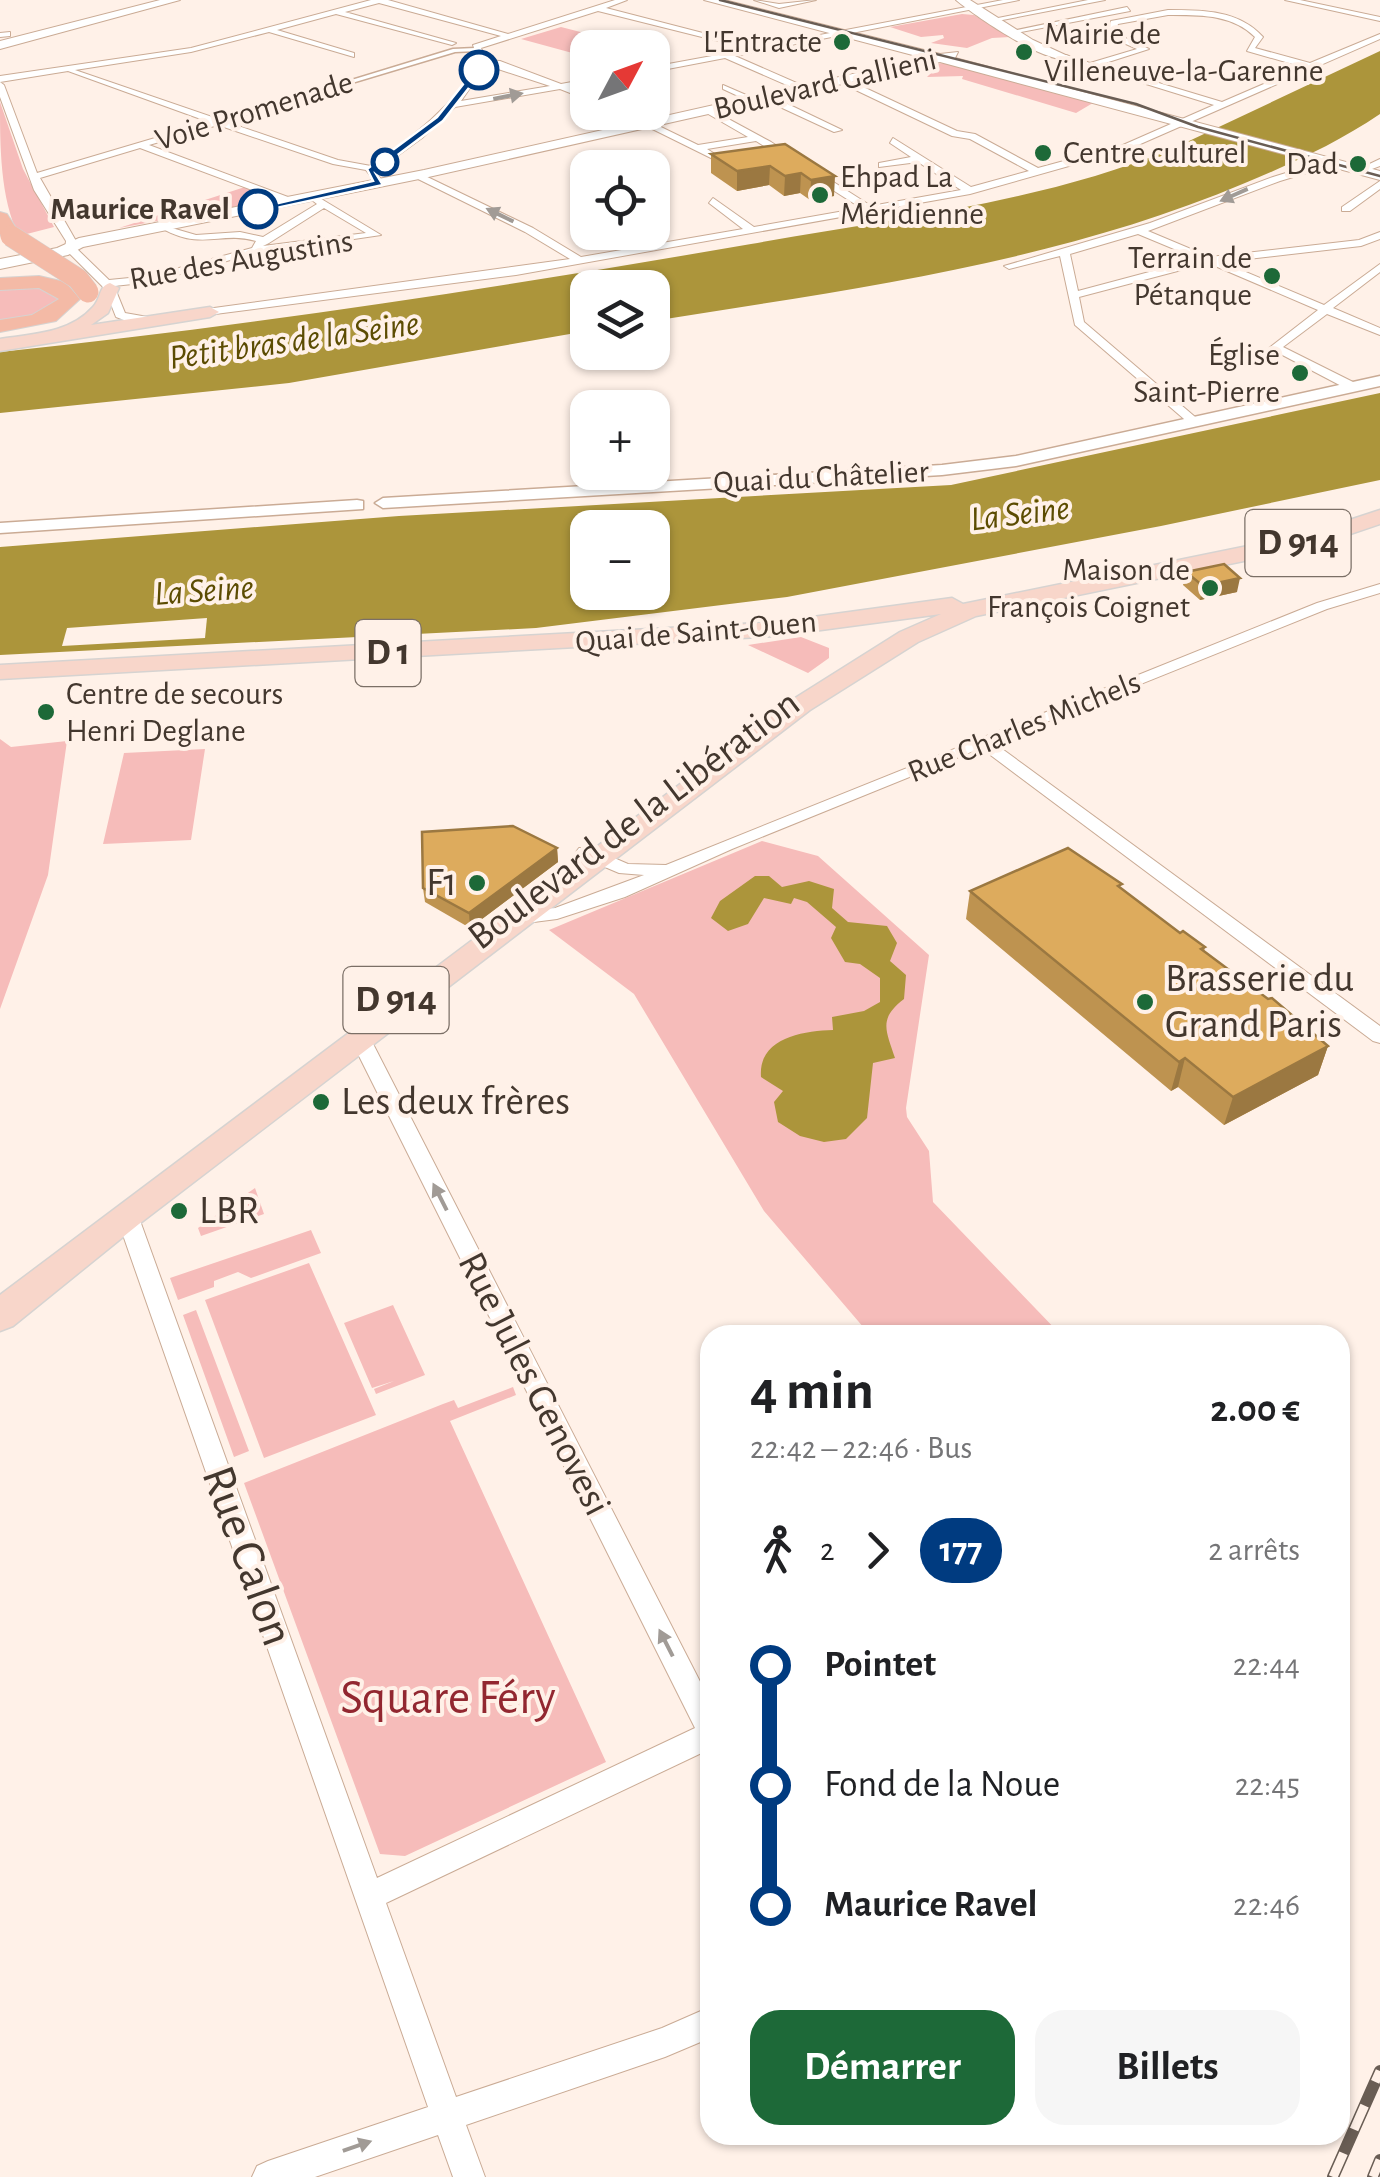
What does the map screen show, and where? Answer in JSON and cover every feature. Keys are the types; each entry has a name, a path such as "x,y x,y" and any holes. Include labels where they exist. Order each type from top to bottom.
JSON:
{"highway":[{"path":"0,335 63,320 82,308 101,288 78,279 6,227"},
{"path":"0,284 51,284 65,290 70,299 64,308 48,316 0,326"}],"main road":[{"path":"1,38 171,0"},
{"path":"710,0 851,32"},
{"path":"736,0 948,57 1030,71 1152,104 1190,123 1380,175"},
{"path":"962,0 1011,32 1066,58"},
{"name":"Boulevard Gallieni","path":"670,119 948,57"},
{"path":"1030,71 1066,58"},
{"name":"Boulevard Gallieni","path":"0,255 84,248 292,202 318,200 376,176 417,175 621,130"},
{"path":"1318,159 1380,175"},
{"name":"Boulevard Gallieni","path":"0,264 69,247"},
{"path":"0,344 57,332 86,321 105,307 101,288"},
{"path":"0,344 210,312"},
{"name":"Boulevard de la Libération","path":"0,1300 601,859 640,815 838,665 887,633 942,607 1311,530 1380,508"},
{"name":"Quai de Saint-Ouen","path":"800,705 887,633 980,606 1312,540 1380,517"},
{"path":"776,629 832,638 841,646 838,665"},
{"name":"Quai de Saint-Ouen","path":"0,672 776,629"},
{"name":"D 1","path":"776,629 887,633"},
{"name":"Boulevard de la Libération","path":"0,1316 127,1215 526,917 800,705"},
{"path":"370,1030 399,1016 499,945 565,911"}],"street":[{"path":"507,35 380,0 191,50 0,82 34,177 71,241 69,247 76,251 122,316 148,320 580,261 970,191 1126,147 1190,123 1220,104 1380,36"},
{"name":"Voie Promenade","path":"34,177 455,50 478,47 623,0"},
{"path":"758,0 779,6 812,0"},
{"path":"992,20 1101,0"},
{"path":"1288,0 1380,19"},
{"path":"670,67 1011,1 1045,10"},
{"path":"1011,32 1151,4"},
{"path":"597,8 760,50"},
{"path":"367,20 404,10"},
{"path":"338,12 440,41 478,47 483,62"},
{"path":"1091,65 1145,49 1112,34 1114,23 1137,15 1169,12 1235,21 1259,37 1250,49 1307,65"},
{"path":"390,27 426,17"},
{"path":"415,34 450,24"},
{"path":"270,30 351,54"},
{"path":"440,41 476,30"},
{"path":"315,44 334,38"},
{"path":"727,56 805,90"},
{"path":"1066,58 1220,104"},
{"path":"71,71 376,176 454,105 483,62"},
{"path":"483,62 497,63 570,90"},
{"path":"844,81 954,134 972,136 1038,172"},
{"path":"454,105 570,85"},
{"path":"726,87 837,130"},
{"path":"707,111 872,211"},
{"path":"661,130 713,156"},
{"path":"699,148 757,138"},
{"path":"892,141 970,191"},
{"path":"140,146 292,202"},
{"path":"882,165 917,159"},
{"path":"1009,266 1065,253 1204,208 1280,174 1323,164 1318,159"},
{"path":"1364,170 1380,162"},
{"path":"417,175 534,233 580,261"},
{"path":"1346,209 1380,184"},
{"path":"251,251 318,200"},
{"name":"Rue des Augustins","path":"101,288 155,278 251,251 376,235 318,200"},
{"path":"713,202 754,232"},
{"path":"169,228 196,241 238,234 265,241"},
{"path":"1138,230 1380,332"},
{"path":"1072,296 1208,260 1361,243 1380,235"},
{"path":"1065,253 1080,323 1195,422"},
{"path":"1353,387 1274,348 1380,267"},
{"name":"Quai du Châtelier","path":"383,503 942,470 1016,461 1380,381"},
{"path":"0,528 356,505"},
{"name":"Rue Charles Michels","path":"526,917 565,911 643,883 669,869 1322,606 1380,588"},
{"path":"984,743 1380,1036"},
{"path":"601,859 603,896"},
{"name":"Rue Charles Michels","path":"601,859 669,869"},
{"name":"Rue Jules Genovesi","path":"370,1030 700,1711"},
{"name":"Rue Calon","path":"127,1215 468,2177"},
{"path":"368,1898 700,1737"},
{"path":"268,2177 666,2042 700,2027"}],"green space":[{"path":"974,15 1010,37 992,38 967,48 931,43 944,38 943,35 921,37 890,27"},
{"path":"561,27 573,30 570,52 521,39"},
{"path":"953,62 1098,100 1076,113 962,79 963,76 927,77 931,73 925,65"},
{"path":"0,102 23,169 54,227 19,236 5,189"},
{"path":"248,186 288,197 119,228"},
{"path":"0,288 52,288 62,301 40,316 0,322"},
{"path":"801,637 829,648 829,658 808,673 748,645"},
{"path":"0,739 11,747 67,741 48,875 0,1009"},
{"path":"205,749 191,840 103,844 124,753"},
{"path":"762,841 818,856 929,955 906,1108 907,1117 929,1151 933,1202 1051,1325 861,1325 764,1211 634,994 549,930"},
{"path":"255,1188 264,1214 201,1236 198,1228"},
{"path":"311,1230 321,1253 251,1278 238,1272 214,1281 214,1287 178,1300 170,1278"},
{"path":"309,1263 376,1415 264,1458 205,1300"},
{"path":"393,1305 425,1375 376,1394 374,1389 394,1381 372,1388 344,1323"},
{"path":"196,1310 249,1451 234,1457 183,1315"},
{"name":"Square Féry","path":"513,1387 516,1395 450,1421 606,1762 405,1856 380,1854 244,1483 454,1400 458,1408"}],"water":[{"path":"1380,51 1380,114 1280,168 1174,211 1101,234 953,270 670,318 670,270 591,270 1018,196 1122,168 1172,149"},
{"name":"Petit bras de la Seine","path":"570,273 570,334 289,383 0,413 0,352 282,318"},
{"name":"La Seine","path":"1380,393 1380,480 1161,526 787,597 536,628 0,655 0,547 399,516 951,485"},
{"path":"755,876 769,876 782,887 809,881 834,889 832,908 848,922 887,926 897,943 890,961 906,975 904,999 890,1013 886,1026 895,1058 873,1063 867,1118 846,1139 824,1142 800,1136 778,1122 774,1102 783,1091 761,1077 762,1064 774,1045 784,1039 833,1030 832,1017 864,1011 880,1002 880,978 860,964 845,962 831,938 836,927 807,902 794,898 791,904 764,898 748,924 728,931 711,918 720,901"}],"pier":[{"path":"207,618 205,638 62,646 67,628"}],"building":[{"path":"785,144 835,176 811,180 801,173 785,176 770,166 737,171 711,154"},
{"path":"1224,564 1240,578 1203,586 1186,572"},
{"name":"F1","path":"513,826 557,848 469,913 423,888 422,832"},
{"name":"Brasserie du Grand Paris","path":"1068,848 1122,884 1118,886 1205,947 1201,949 1268,999 1272,998 1328,1046 1233,1097 1185,1058 1179,1062 970,891"}],"tram line":[{"path":"720,0 1136,104 1198,127 1380,176"}],"railway":[{"path":"1350,2139 1380,2071"},
{"path":"1333,2177 1347,2145"},
{"path":"1373,2177 1380,2160"}],"bus line":[{"name":"177","path":"258,209 380,183 370,171 424,134 454,105 479,70"}],"place":[{"name":"L'Entracte","path":"842,42"},
{"name":"Mairie de Villeneuve-la-Garenne","path":"1024,52"},
{"name":"Centre culturel","path":"1043,153"},
{"name":"Dad","path":"1358,164"},
{"name":"Ehpad La Méridienne","path":"820,195"},
{"name":"Maurice Ravel","path":"258,209"},
{"name":"Terrain de Pétanque","path":"1272,276"},
{"name":"Église Saint-Pierre","path":"1300,373"},
{"name":"Maison de François Coignet","path":"1210,588"},
{"name":"Centre de secours Henri Deglane","path":"46,712"},
{"name":"F1","path":"477,883"},
{"name":"Brasserie du Grand Paris","path":"1145,1002"},
{"name":"Les deux frères","path":"321,1102"},
{"name":"LBR","path":"179,1211"}]}
